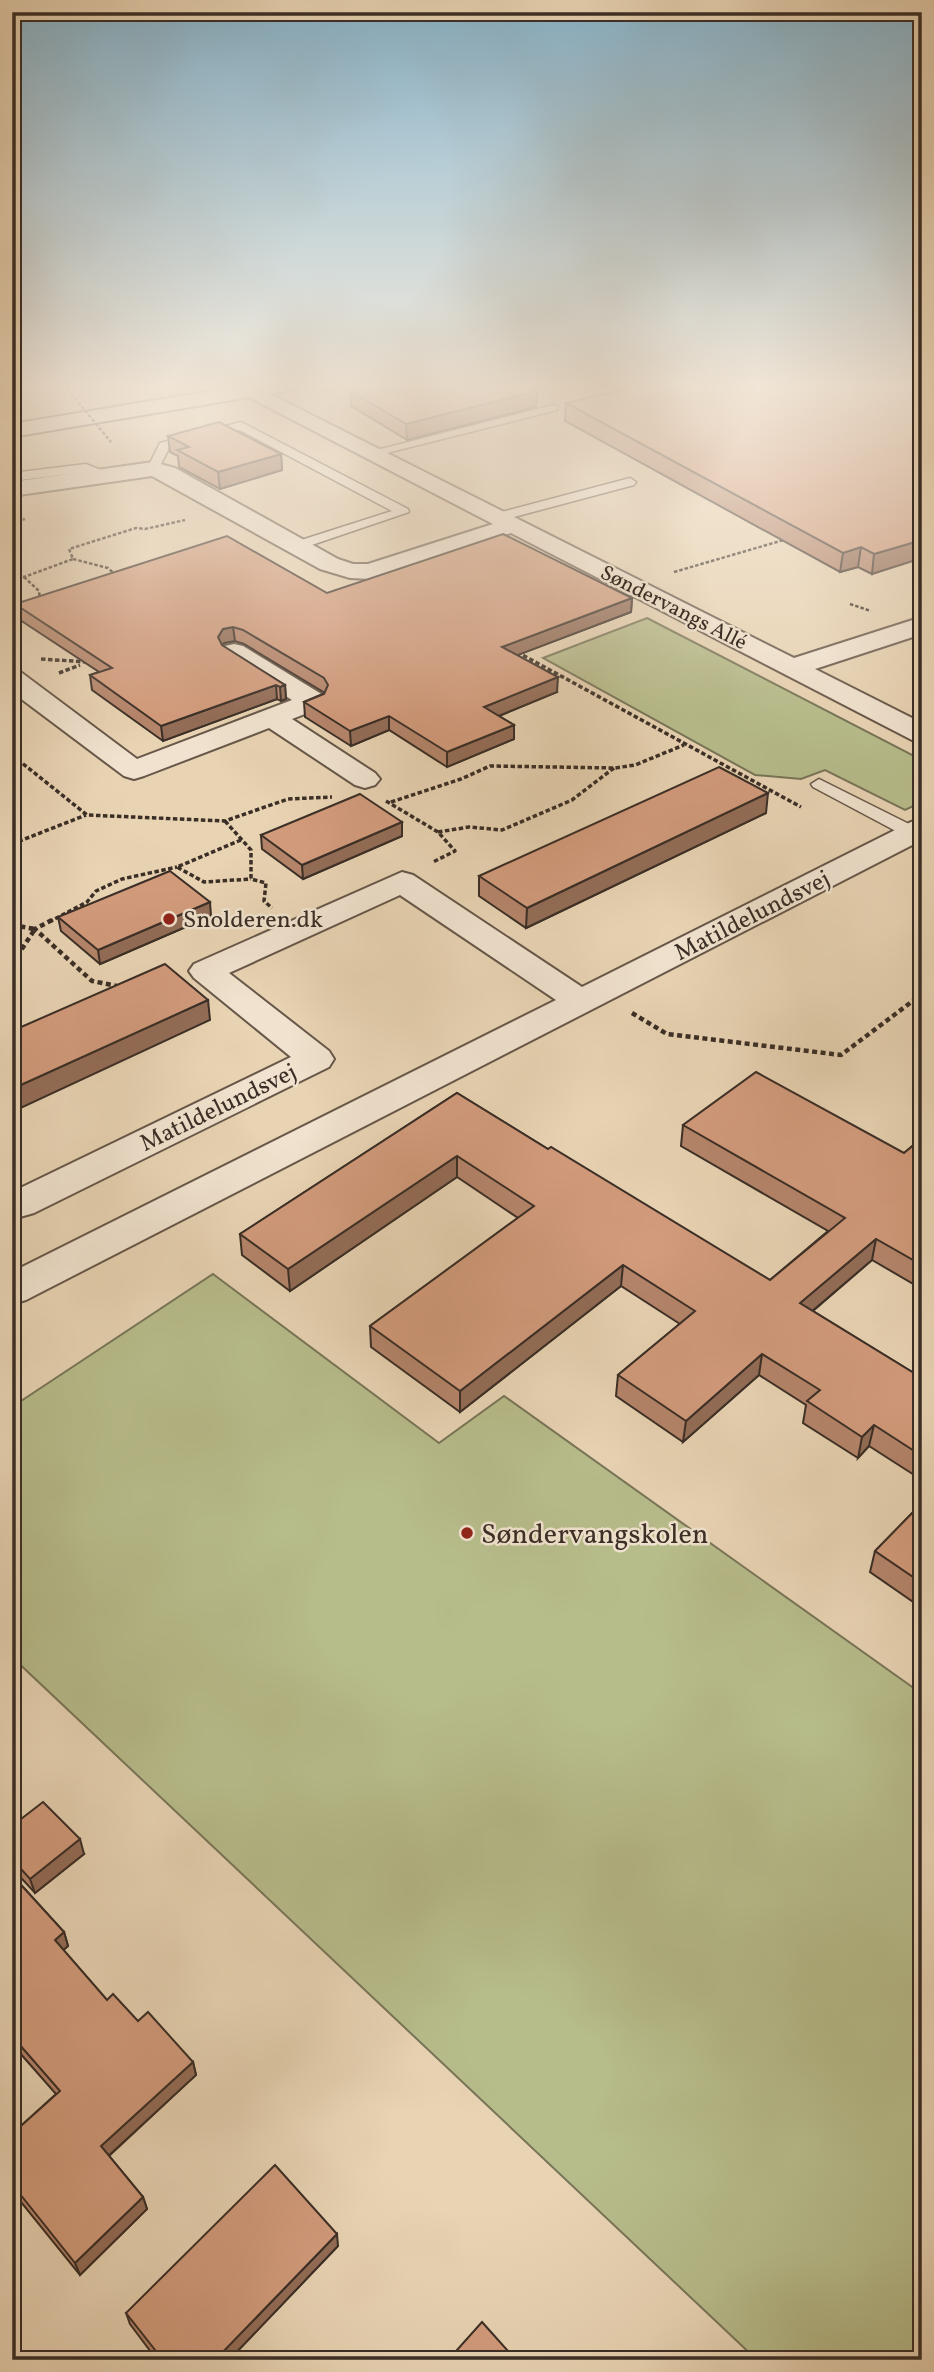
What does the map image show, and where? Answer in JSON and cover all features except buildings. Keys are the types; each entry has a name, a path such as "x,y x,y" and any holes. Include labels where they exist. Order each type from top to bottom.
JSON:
{"street":[{"path":"207,495 329,564 350,571 370,572 506,521"},
{"name":"Søndervangs Allé","path":"456,495 922,734"},
{"path":"791,668 922,625"},
{"path":"12,679 134,770 313,701 234,652"},
{"path":"271,717 371,789"},
{"name":"Matildelundsvej","path":"12,1290 917,831"},
{"name":"Matildelundsvej","path":"20,1204 316,1059 206,971 402,882 590,997"}],"lane":[{"path":"297,546 403,512 370,495"},
{"path":"506,521 590,495"},
{"path":"819,784 917,831"}],"path":[{"path":"73,559 69,549 136,528 145,529 191,519"},
{"path":"631,584 789,538"},
{"path":"12,575 24,577 73,559 108,568 121,581"},
{"path":"24,577 38,591 41,607"},
{"path":"12,616 32,610"},
{"path":"515,650 807,811"},
{"path":"34,659 83,664 95,660"},
{"path":"391,803 490,766 615,768 635,765 684,744"},
{"path":"12,755 87,815"},
{"path":"438,832 469,827 502,830 572,800 615,768"},
{"path":"371,789 438,832 455,851 432,862"},
{"path":"12,845 87,815 225,821 288,799 338,797"},
{"path":"225,821 251,850 251,879"},
{"path":"12,964 35,929 87,902 96,891 122,879 177,867 241,840"},
{"path":"177,867 204,882 251,879 266,883 264,901 279,913"},
{"path":"12,925 35,929 92,981 128,988"},
{"path":"590,997 667,1034 841,1055 922,994"}],"green space":[{"path":"647,618 922,760 922,802 905,810 825,770 801,779 755,775 543,658"},
{"path":"213,1274 439,1443 504,1396 922,1694 922,2360 757,2360 12,1657 12,1407"}],"place":[{"name":"Snolderen.dk","path":"169,919"},
{"name":"Søndervangskolen","path":"467,1533"}]}
